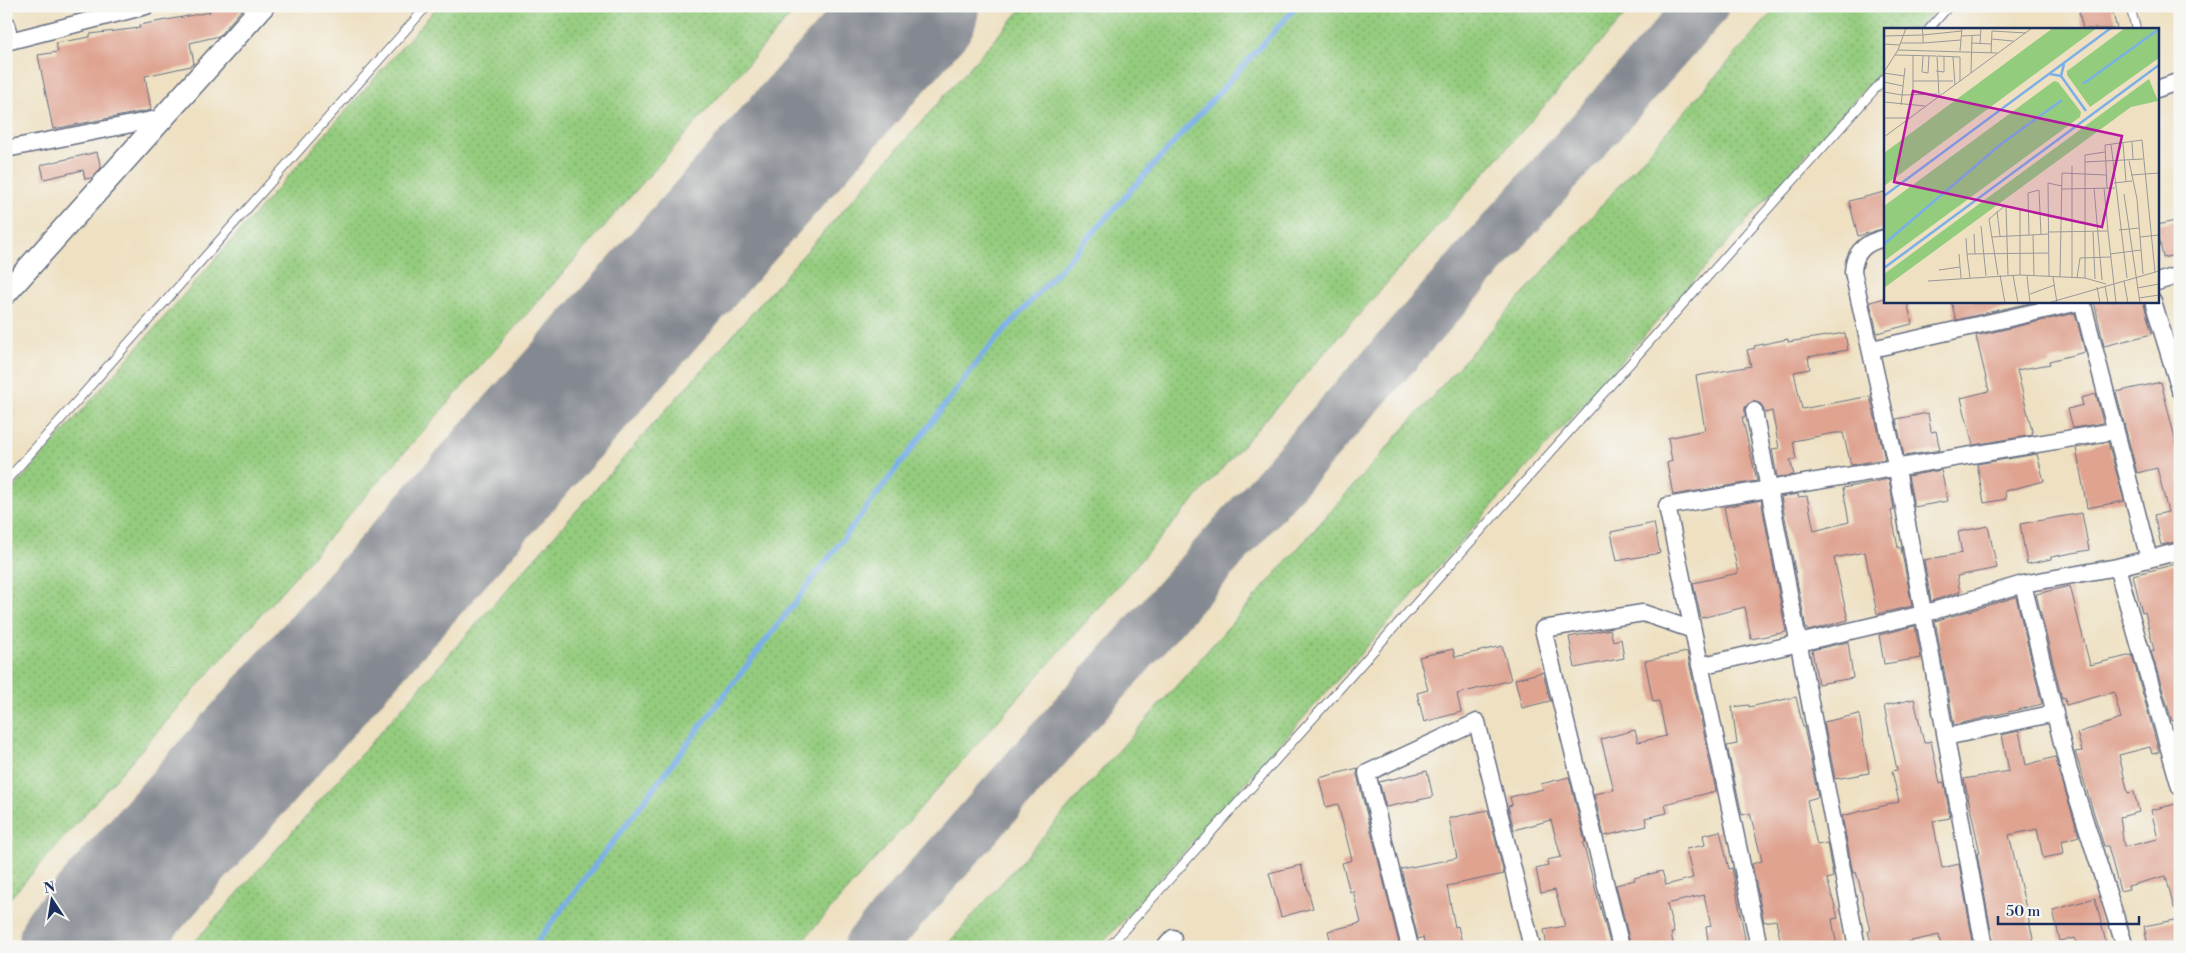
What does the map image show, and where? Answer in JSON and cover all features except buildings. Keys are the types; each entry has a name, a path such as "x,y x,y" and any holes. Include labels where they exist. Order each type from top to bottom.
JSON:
{"main road":[{"path":"6,293 15,276 263,6"}],"street":[{"path":"6,23 8,41 146,6"},
{"path":"2158,89 2180,81"},
{"path":"6,149 162,118"},
{"path":"1884,238 1865,245 1859,251 1853,272 1872,349 1897,469 1984,947"},
{"path":"2158,282 2180,275"},
{"path":"1872,349 2079,302"},
{"path":"2083,302 2149,559"},
{"path":"2153,302 2180,390"},
{"path":"1754,411 1857,947"},
{"path":"1759,947 1667,506 2116,431"},
{"path":"1700,666 1924,614 2024,584 2117,567 2180,551"},
{"path":"2117,567 2179,785"},
{"path":"2024,584 2069,771 2124,947"},
{"path":"1621,947 1543,629 1644,613 1693,630"},
{"path":"1946,737 2055,713"},
{"path":"1410,947 1367,773 1476,722 1532,947"},
{"path":"1165,947 1172,938 1175,947"}],"lane":[{"path":"6,481 427,6"},
{"path":"1930,28 1949,6"},
{"path":"2130,6 2136,28"},
{"path":"1109,947 1884,79"}],"green space":[{"path":"438,6 799,6 6,903 6,497"},
{"path":"1024,6 1633,6 797,947 190,947"},
{"path":"1778,6 1938,6 1919,28 1884,28 1884,67 1099,947 945,947"}],"waterway":[{"path":"533,947 985,352 1297,6"}],"taxiway":[{"path":"869,947 1703,6"}],"runway":[{"path":"81,947 916,6"}]}
